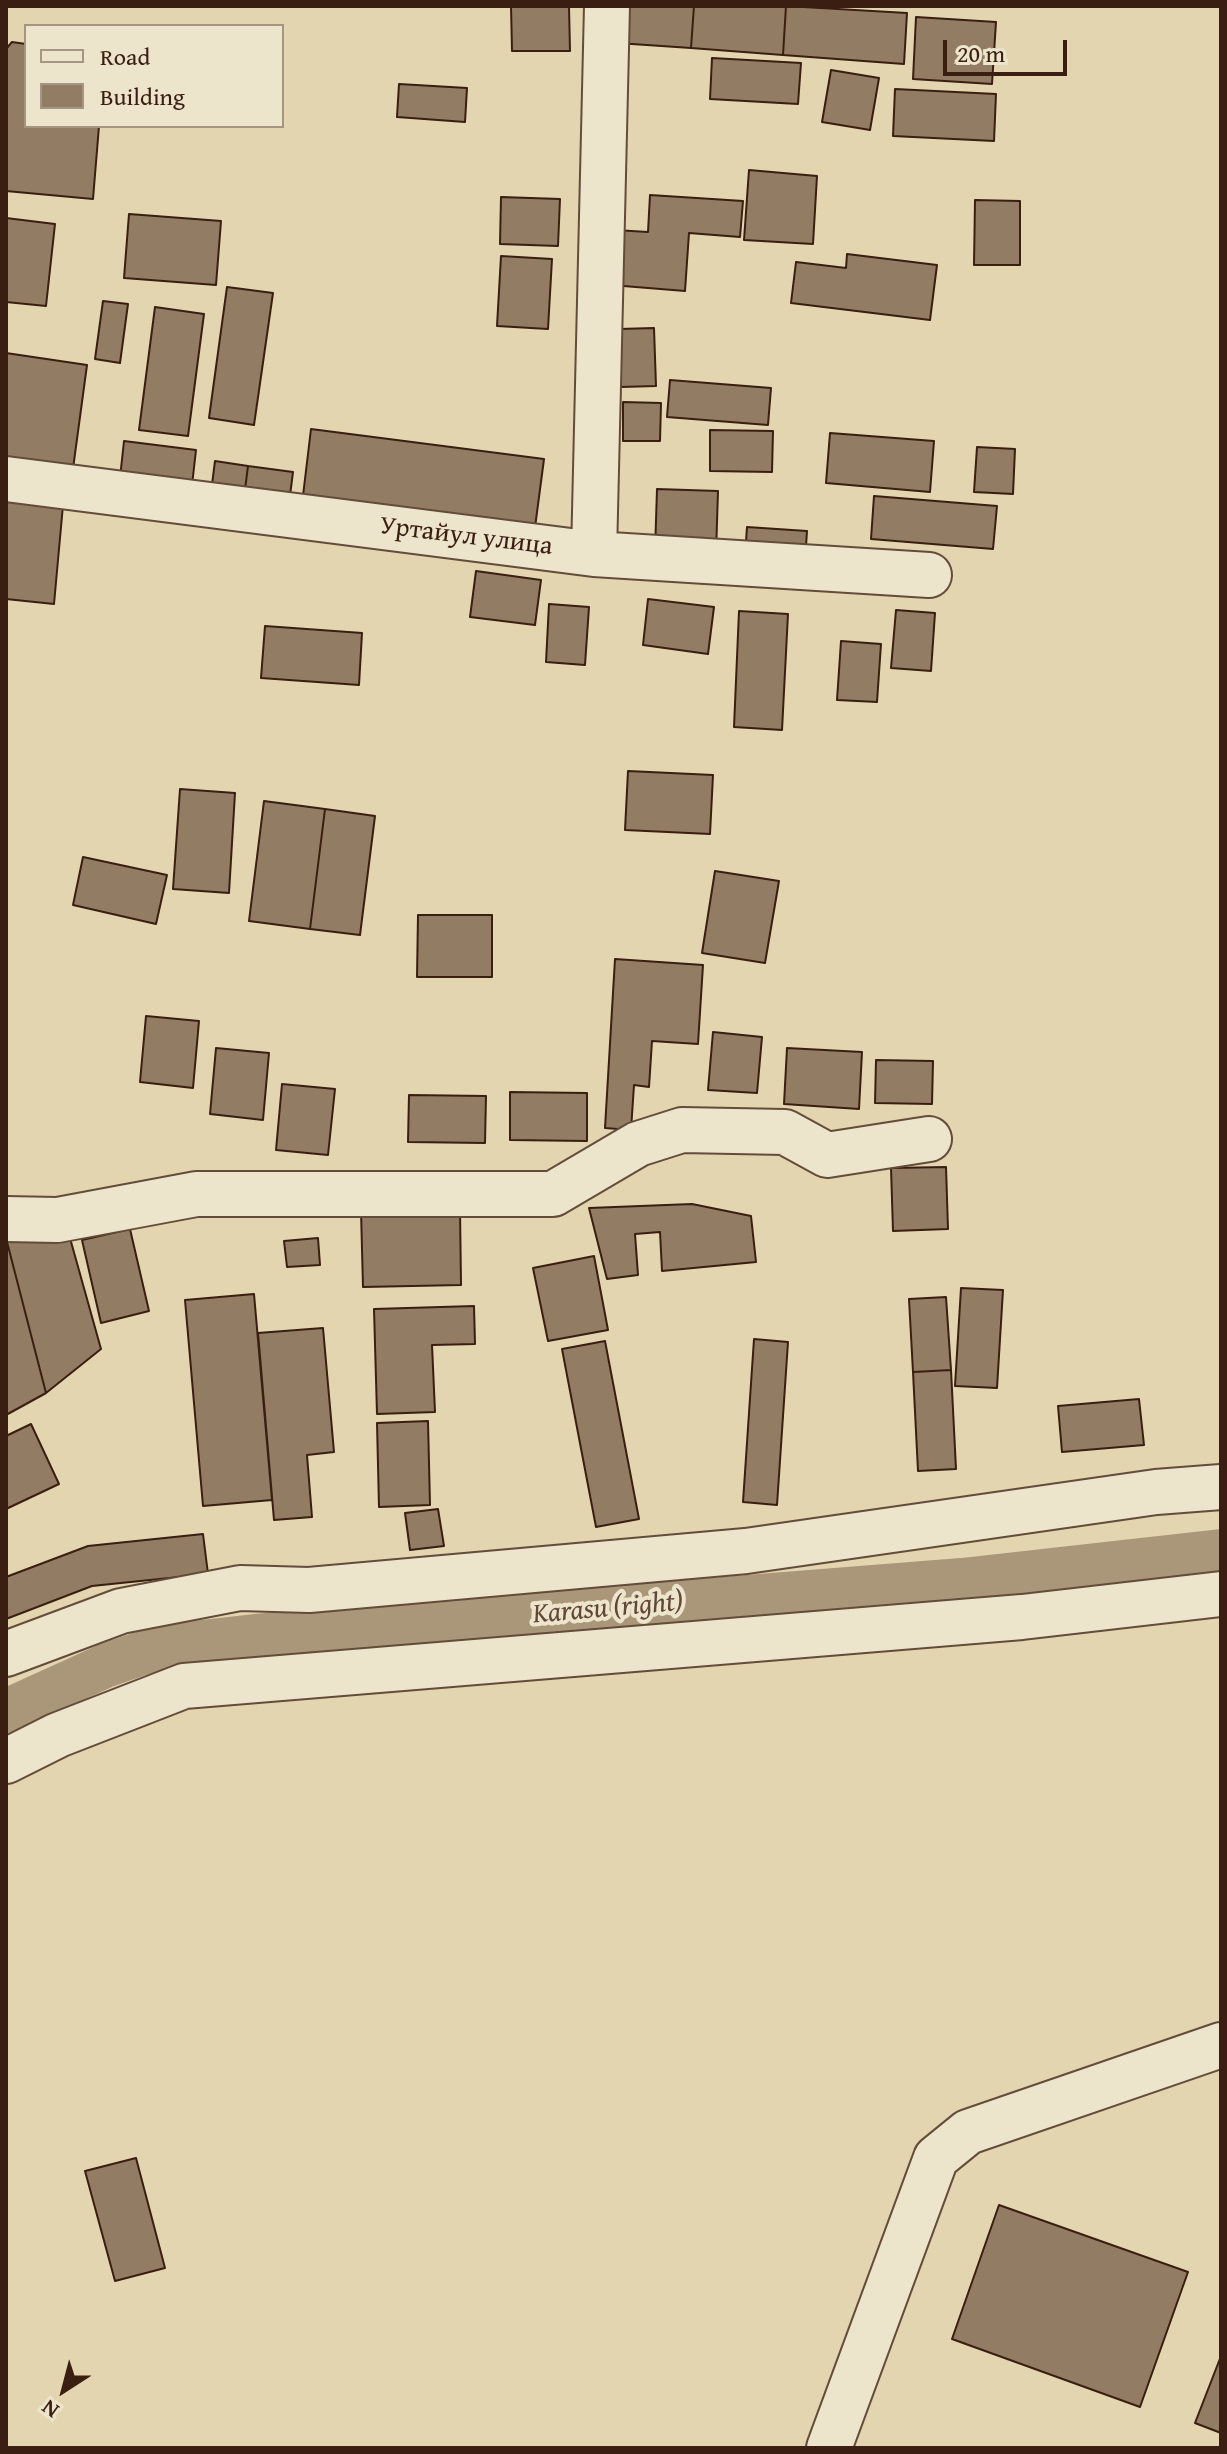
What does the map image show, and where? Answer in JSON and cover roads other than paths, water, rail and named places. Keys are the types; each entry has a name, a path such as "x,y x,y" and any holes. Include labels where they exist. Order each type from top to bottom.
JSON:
{"street":[{"path":"594,554 607,6"},
{"name":"Уртайул улица","path":"6,479 594,554 929,575"},
{"path":"6,1219 57,1220 196,1194 553,1194 638,1144 682,1130 785,1132 827,1155 929,1139"},
{"path":"6,1654 121,1611 240,1588 309,1590 746,1551 1156,1492 1221,1487"},
{"path":"6,1761 58,1735 184,1686 1022,1617 1221,1594"},
{"path":"829,2448 936,2158 968,2132 1221,2045"}],"waterway":[{"name":"Karasu (right)","path":"6,1711 105,1666 174,1645 962,1580 1221,1551"}]}
